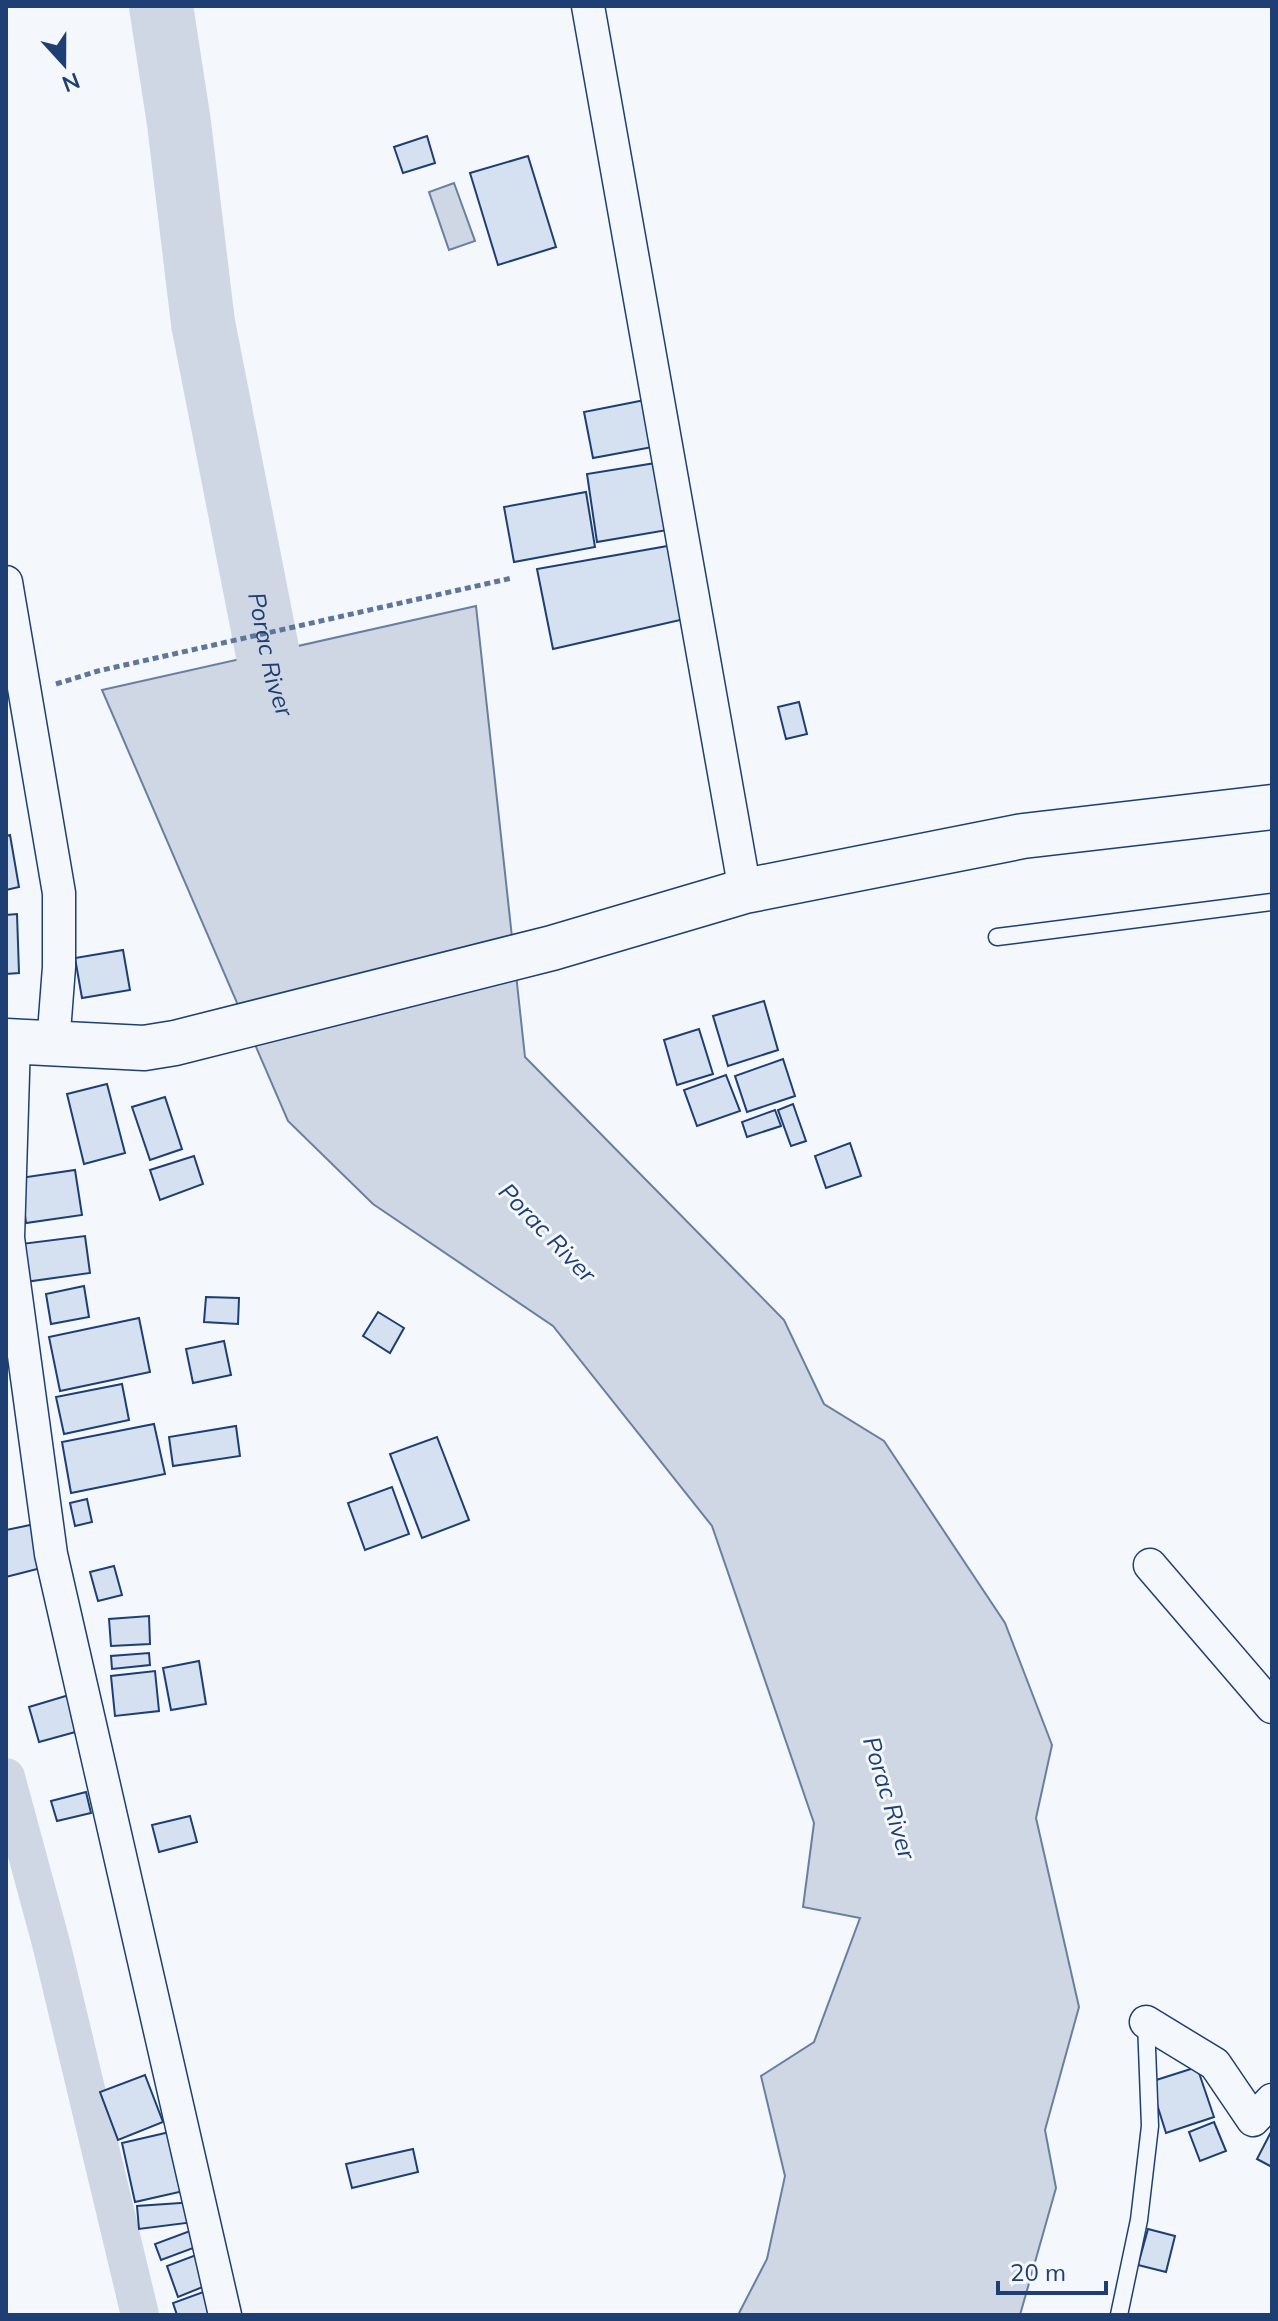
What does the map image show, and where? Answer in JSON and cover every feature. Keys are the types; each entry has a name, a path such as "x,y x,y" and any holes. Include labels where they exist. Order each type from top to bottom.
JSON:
{"street":[{"path":"588,6 745,891"},
{"path":"6,582 59,893 59,967 24,1042 8,1238 51,1554 225,2315"},
{"path":"24,1042 144,1048 175,1043 552,948 745,891 1023,836 1272,807"},
{"path":"1150,1565 1272,1707"},
{"path":"1146,2022 1215,2064 1253,2120 1272,2100"}],"lane":[{"path":"997,937 1272,902"},
{"path":"1119,2315 1139,2220 1150,2126 1146,2022"}],"path":[{"path":"25,693 98,671 512,578"}],"water":[{"path":"454,183 475,241 449,250 429,192"},
{"path":"476,606 525,1057 784,1320 824,1404 884,1441 1005,1623 1052,1745 1036,1818 1079,2007 1045,2130 1056,2188 1020,2315 738,2315 767,2259 785,2176 761,2076 814,2042 860,1918 803,1907 814,1823 712,1526 553,1326 373,1204 288,1121 102,690"}],"building":[{"path":"427,136 435,163 403,173 394,147"},
{"path":"528,156 556,247 498,265 470,173"},
{"path":"650,399 658,446 593,458 584,412"},
{"path":"668,461 679,528 597,542 587,474"},
{"path":"586,492 595,547 514,562 504,507"},
{"path":"679,544 689,618 553,649 537,569"},
{"path":"799,702 807,734 786,739 778,707"},
{"path":"10,835 19,887 6,890 6,836"},
{"path":"17,914 19,973 6,974 6,915"},
{"path":"123,950 130,990 82,998 75,958"},
{"path":"764,1001 778,1050 728,1066 713,1016"},
{"path":"699,1029 713,1074 677,1085 664,1040"},
{"path":"783,1059 795,1096 747,1112 735,1076"},
{"path":"726,1075 740,1111 697,1126 684,1090"},
{"path":"107,1084 125,1153 84,1164 67,1094"},
{"path":"165,1097 182,1149 150,1160 132,1107"},
{"path":"793,1104 806,1141 791,1146 778,1110"},
{"path":"775,1110 781,1126 747,1137 742,1122"},
{"path":"850,1143 861,1176 826,1188 815,1156"},
{"path":"194,1156 203,1184 160,1200 150,1170"},
{"path":"75,1170 82,1215 26,1223 20,1178"},
{"path":"85,1236 90,1273 25,1282 21,1244"},
{"path":"84,1286 89,1317 51,1324 46,1294"},
{"path":"206,1297 239,1298 238,1324 204,1322"},
{"path":"378,1312 404,1328 390,1353 363,1336"},
{"path":"139,1318 150,1372 60,1391 49,1337"},
{"path":"224,1341 231,1375 193,1383 186,1349"},
{"path":"122,1384 129,1420 64,1434 56,1397"},
{"path":"154,1424 165,1474 71,1493 62,1442"},
{"path":"236,1426 240,1456 173,1466 169,1437"},
{"path":"437,1437 469,1520 422,1538 390,1454"},
{"path":"392,1487 409,1534 365,1550 348,1503"},
{"path":"87,1499 92,1522 75,1526 70,1503"},
{"path":"35,1524 45,1567 6,1577 6,1530"},
{"path":"114,1566 122,1595 98,1601 90,1572"},
{"path":"149,1616 150,1644 111,1646 109,1619"},
{"path":"149,1653 150,1665 112,1669 111,1656"},
{"path":"199,1661 206,1704 171,1710 163,1668"},
{"path":"155,1671 159,1711 115,1716 111,1676"},
{"path":"69,1695 79,1731 39,1742 29,1707"},
{"path":"86,1792 91,1813 57,1821 51,1801"},
{"path":"190,1816 197,1842 159,1852 152,1825"},
{"path":"1197,2067 1214,2117 1166,2133 1150,2082"},
{"path":"145,2075 163,2122 118,2140 100,2092"},
{"path":"1214,2122 1226,2151 1200,2161 1189,2132"},
{"path":"1272,2130 1272,2167 1257,2159"},
{"path":"174,2131 188,2190 135,2202 122,2143"},
{"path":"413,2149 418,2172 352,2188 346,2164"},
{"path":"195,2202 202,2221 139,2229 137,2206"},
{"path":"198,2228 204,2244 161,2260 155,2244"},
{"path":"1148,2229 1175,2236 1166,2272 1138,2265"},
{"path":"204,2252 215,2282 178,2297 167,2266"},
{"path":"206,2291 215,2315 177,2315 173,2303"}],"waterway":[{"name":"Porac River","path":"161,6 179,123 203,323 273,680 292,735"},
{"path":"6,1777 51,1943 140,2315"}]}
